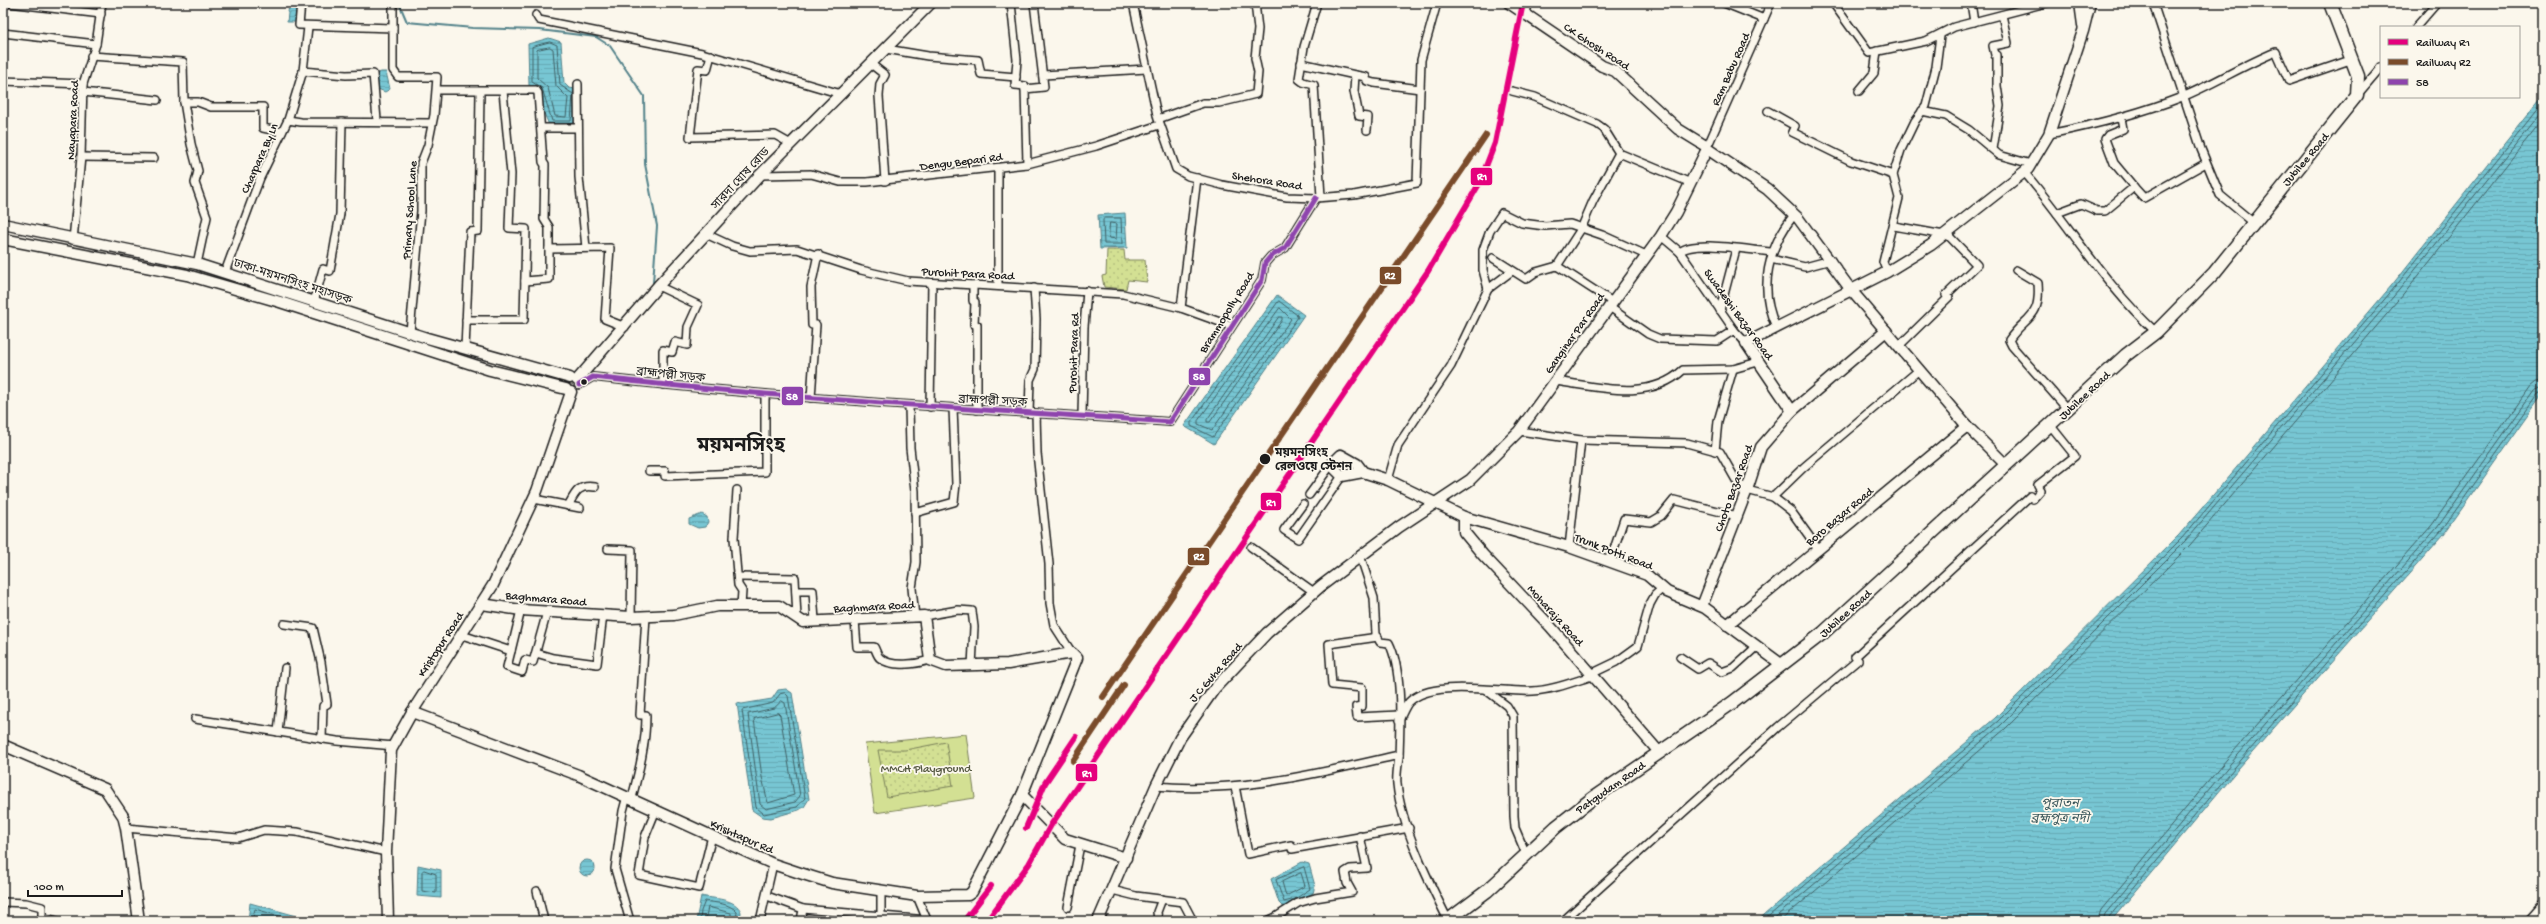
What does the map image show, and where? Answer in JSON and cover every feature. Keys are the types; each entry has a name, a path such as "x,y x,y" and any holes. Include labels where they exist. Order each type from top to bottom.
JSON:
{"main road":[{"path":"2330,3 2353,59 2358,76 2357,95"},
{"name":"Jubilee Road","path":"1781,664 1822,633 2006,465 2051,426 2126,356 2156,332 2214,274 2357,95"},
{"name":"Patgudam Road","path":"1448,921 1487,890 1526,854 1593,798 1732,703 1781,664"}],"street":[{"path":"9,3 101,14"},
{"name":"Nayapara Road","path":"73,240 81,157 82,92 91,56 96,44 102,3"},
{"path":"301,3 299,25 308,27 393,28"},
{"path":"393,3 393,70 398,77 436,77 437,90 480,92 536,90 538,93 542,128 543,162 545,165 544,219 549,226 549,279 525,281"},
{"name":"সারদা ঘোষ রোড","path":"568,391 576,390 576,381 625,327 658,286 760,176 931,3"},
{"path":"1011,3 1017,56 1016,86 1025,86 1027,164"},
{"path":"1025,89 1044,87 1044,75 1034,3"},
{"name":"Shehora Road","path":"1133,3 1159,122 1176,170 1198,178 1287,197 1318,198 1354,195 1417,183 1422,60 1436,3"},
{"name":"Dengu Bepari Rd","path":"760,176 811,174 840,182 885,181 1027,164 1096,146 1159,122 1203,103 1219,103 1256,94 1258,72 1254,58 1258,29 1255,3"},
{"path":"1317,3 1301,64 1299,79 1303,82 1314,85 1318,198"},
{"name":"CK Ghosh Road","path":"1510,3 1602,66 1615,71 1678,129 1707,147 1767,189 1794,215 1831,260 1851,290 1967,426 2006,465"},
{"path":"1526,15 1528,3"},
{"path":"1724,3 1764,19"},
{"name":"Ram Babu Road","path":"1707,147 1770,3"},
{"path":"1832,3 1869,53 1903,47 1940,36 1954,27 2046,3"},
{"path":"1970,3 1974,22"},
{"path":"2080,3 2083,31"},
{"path":"1746,343 1887,272 1945,234 2024,172 2032,164 2049,134 2083,31 2090,3"},
{"path":"2152,3 2182,97 2206,163 2220,195 2254,223"},
{"path":"2417,26 2437,3"},
{"path":"536,15 539,20 710,55 841,94"},
{"path":"1993,149 2000,106 1997,86 1997,55 1995,55 1993,46 2008,43 2002,15"},
{"path":"288,120 303,71 308,27"},
{"path":"3,33 36,35 42,39 96,44"},
{"path":"1887,272 1883,262 1894,226 1900,198 1893,175 1901,150 1914,120 1926,106 1936,67 1940,36"},
{"path":"886,49 928,56 978,60 981,74 1016,77"},
{"path":"1859,91 1874,73 1876,51"},
{"path":"2049,134 2120,118 2182,97 2251,62 2276,52 2289,81 2353,59"},
{"path":"710,55 707,70 698,69 690,137 775,135 791,144"},
{"path":"91,56 145,61 183,62 184,102 191,144 198,170 195,183 207,217 197,264"},
{"path":"871,64 885,75 880,84 885,181"},
{"path":"1301,64 1366,77 1367,81 1374,83 1420,89"},
{"path":"2357,95 2380,68"},
{"path":"1044,75 1147,69"},
{"path":"303,71 346,75 373,74 377,120"},
{"path":"1355,75 1354,91 1359,116 1368,117 1367,130"},
{"path":"3,81 83,84"},
{"path":"578,84 579,176 586,248"},
{"name":"Primary School Lane","path":"410,332 421,211 421,163 428,145 437,90"},
{"path":"466,320 524,320 526,229 509,228 510,168 503,91"},
{"path":"1512,91 1535,98 1597,124 1604,129 1620,153 1691,183"},
{"path":"82,92 157,100"},
{"path":"465,349 470,232 478,231 480,92"},
{"path":"184,102 198,102 211,107 263,107 263,128 282,132"},
{"path":"1768,111 1795,126 1792,132 1799,136 1851,161 1893,175"},
{"path":"1922,111 1946,116 1970,130 1999,155 2032,164"},
{"path":"2120,118 2122,129 2108,135 2106,139 2114,163 2144,198 2206,163"},
{"name":"Charpara By Ln","path":"225,272 260,178 288,120 431,123"},
{"path":"314,302 323,269 330,271 340,214 342,122"},
{"path":"542,128 578,128"},
{"name":"Ganginar Par Road","path":"1434,504 1470,480 1519,432 1660,236 1691,183 1707,147"},
{"path":"1493,258 1512,271 1526,278 1536,272 1557,266 1582,229 1593,201 1620,153"},
{"path":"81,157 154,158"},
{"path":"998,168 998,286"},
{"path":"2024,172 2098,267 2156,332"},
{"path":"1180,308 1198,178"},
{"path":"2057,213 2081,204 2097,211 2105,211 2134,187"},
{"name":"Brammopolly Road","path":"1170,422 1262,280 1266,263 1270,256 1284,248 1318,198"},
{"path":"1488,289 1483,270 1483,250 1490,231 1502,213 1522,223 1545,226 1570,224 1602,235 1646,255"},
{"path":"1776,327 1766,298 1772,255 1782,230 1794,215"},
{"name":"ঢাকা-ময়মনসিংহ মহাসড়ক","path":"3,224 73,240 197,264 465,349 576,381"},
{"path":"1894,226 1945,234 1977,265 1946,295 1949,297 1899,346"},
{"name":"Purohit Para Road","path":"706,234 732,246 750,251 797,248 818,254 827,260 908,281 1123,294 1180,308 1232,326"},
{"name":"Swadeshi Bazar Road","path":"1660,236 1680,252 1734,330 1746,343 1792,411"},
{"name":"ঢাকা-ময়মনসিংহ মহাসড়ক","path":"3,239 187,276 280,302 490,370 568,391"},
{"path":"1680,252 1685,247 1736,249 1772,255 1805,267 1831,260"},
{"path":"549,249 610,248 605,319 625,327"},
{"path":"1720,310 1727,289 1728,271 1736,249"},
{"path":"811,398 816,325 812,325 811,287 818,254"},
{"path":"1557,266 1610,304 1648,334 1660,339 1717,341 1734,330"},
{"path":"2016,270 2038,283 2038,306 2026,323 2009,340 2012,346 2068,410"},
{"path":"1388,480 1398,445 1452,366 1488,289 1512,271"},
{"path":"930,407 932,283"},
{"path":"973,285 973,301 975,302 974,324 977,325 977,410"},
{"path":"658,286 698,305 688,326 687,345 675,342 672,352 663,350 663,385"},
{"path":"1034,288 1036,319 1035,369 1030,380 1048,564 1050,603 1054,625 1072,653 1077,658 1022,795 1065,839 1080,845 1126,858"},
{"name":"Purohit Para Rd","path":"1082,416 1084,328 1087,291"},
{"name":"Choto Bazar Road","path":"1702,606 1747,490 1761,447 1792,411 1886,331"},
{"path":"1556,381 1639,390 1660,386 1673,380 1683,370 1733,369 1758,362"},
{"path":"1715,451 1718,421 1733,369"},
{"path":"1773,497 1804,466 1919,370"},
{"name":"ব্রাহ্মপল্লী সড়ক","path":"576,381 593,377 663,385 909,406 1170,422"},
{"name":"Kristopur Road","path":"388,921 386,852 391,758 394,746 412,712 494,585 534,499 568,391"},
{"path":"649,471 665,471 665,476 765,472 766,394"},
{"path":"909,406 916,562 912,588 920,616 958,610 972,611 974,627 972,666"},
{"path":"915,513 954,502 956,484 952,408"},
{"name":"Boro Bazar Road","path":"1727,625 1967,426"},
{"path":"1563,921 1772,733 1858,660 1855,657 2030,496 2033,499 2041,490 2038,485 2075,456 2051,426"},
{"path":"1519,432 1581,440 1687,443 1715,451 1726,460 1737,482 1747,490 1773,497 1791,511 1819,550"},
{"path":"1569,547 1581,440"},
{"path":"1309,495 1331,465 1341,455 1357,464 1362,472"},
{"path":"1331,465 1342,476"},
{"path":"1303,504 1284,530 1298,539 1342,476 1362,472 1388,480 1464,518"},
{"path":"568,506 577,490 581,487 595,488"},
{"path":"737,490 734,538 738,585 742,591 741,606"},
{"path":"534,499 580,508"},
{"path":"1610,561 1624,519 1651,522 1661,516 1674,500 1737,516"},
{"name":"J C Guha Road","path":"1098,921 1156,786 1180,738 1215,688 1267,633 1314,592 1360,555 1434,504"},
{"name":"Trunk Potti Road","path":"1464,518 1569,547 1647,575 1663,588 1702,606 1781,664"},
{"name":"Moharaja Road","path":"1464,518 1464,532 1483,555 1550,626 1659,752"},
{"path":"1251,547 1314,592"},
{"path":"608,549 632,550 631,617"},
{"path":"1360,555 1374,598 1378,637 1380,642 1389,643 1395,655 1399,718 1397,784 1409,828 1430,883 1448,921"},
{"path":"738,577 795,578 797,618"},
{"path":"1399,718 1409,702 1423,693 1448,689 1534,691 1565,685 1591,675 1616,662 1638,646 1650,604 1655,595 1663,588"},
{"path":"796,591 813,591 815,621"},
{"name":"Baghmara Road","path":"482,604 521,610 631,617 674,615 716,606 779,606 803,622 920,616 930,660"},
{"path":"521,610 507,667 522,672 525,660 533,662 547,612"},
{"path":"536,653 553,658 597,664 603,615"},
{"path":"630,921 615,869 623,811 641,764 646,727 646,715 640,715 646,616"},
{"path":"855,620 857,646 874,647 879,658 890,663 922,663 930,660 946,666 972,666 1008,664 1072,653"},
{"path":"284,624 313,628 321,662 327,704 323,706 322,739"},
{"path":"462,635 511,652"},
{"path":"1378,637 1329,644 1332,685 1362,688 1362,706 1356,706 1357,717 1399,718"},
{"path":"1680,657 1698,669 1708,663 1722,672 1733,668 1756,647"},
{"path":"278,732 285,668"},
{"path":"1486,690 1506,706 1513,716 1515,828 1526,854"},
{"name":"Krishtapur Rd","path":"412,712 578,775 629,797 772,864 832,883 917,896 968,895 972,892 1022,795"},
{"path":"195,719 322,739 394,746"},
{"path":"3,745 105,789 123,816 126,828 134,899 139,921"},
{"path":"1156,786 1183,789 1235,786 1266,782 1399,754"},
{"path":"1235,786 1248,854 1291,845 1292,849 1409,828"},
{"path":"656,810 645,837 639,875 699,888 712,836"},
{"path":"126,828 238,838 264,830 297,832 386,852"},
{"path":"1267,921 1277,919 1298,903 1315,898 1352,892 1347,883 1345,872 1350,869 1367,868 1360,836"},
{"path":"1068,907 1080,845"},
{"path":"760,921 767,896 772,864"},
{"path":"1112,890 1136,896 1183,902 1193,921"},
{"path":"537,891 544,921"},
{"path":"881,891 881,918"},
{"path":"767,896 803,909 881,918 927,921 917,896"},
{"path":"1158,921 1157,912 1162,899"},
{"path":"3,902 26,903 42,907 42,917 57,921"},
{"path":"2528,921 2543,904"},
{"path":"802,921 803,909"}],"green space":[{"path":"1107,250 1124,250 1125,260 1145,260 1147,282 1128,280 1126,289 1104,287 1102,276 1106,275"},
{"path":"966,734 975,798 875,813 865,744"},
{"name":"MMCH Playground","path":"946,742 953,786 887,797 878,750 905,750"}],"water":[{"path":"298,3 297,22 287,22 289,4"},
{"path":"549,38 561,42 564,83 569,88 576,89 574,125 549,125 543,111 540,92 529,85 528,44"},
{"path":"386,72 390,89 385,92 378,89 376,74"},
{"name":"পুরাতন ব্রহ্মপুত্র নদী","path":"2543,95 2543,394 2444,534 2238,769 2111,921 1757,921 1995,718 2179,535 2392,285"},
{"path":"1125,213 1127,248 1100,249 1098,215"},
{"path":"1277,295 1304,315 1214,444 1184,426"},
{"path":"702,514 707,517 708,522 705,527 698,528 689,524 689,519"},
{"path":"786,689 792,693 809,799 804,807 799,810 771,818 762,817 752,810 737,703 742,704 772,699 778,690"},
{"path":"587,860 593,862 595,868 593,874 587,876 581,874 579,868 581,862"},
{"path":"1302,862 1309,864 1315,886 1313,893 1287,906 1282,906 1279,903 1271,879"},
{"path":"418,865 441,870 441,898 417,896"},
{"path":"701,896 724,900 734,904 741,912 740,921 696,921"},
{"path":"250,903 297,916 295,921 248,921"}],"waterway":[{"path":"399,3 407,22 473,28 540,30 596,37 610,46 644,96 645,164 657,226 653,283"}],"rail line":[{"name":"R1","path":"987,921 1029,864 1051,825 1428,271 1479,184 1495,143 1523,3"},
{"name":"R2","path":"1103,697 1486,135"},
{"name":"R2","path":"1073,761 1124,685"},
{"name":"R1","path":"1026,828 1045,783 1076,737"},
{"name":"R1","path":"964,921 991,886"}],"transit line":[{"name":"58","path":"579,385 593,377 665,385 809,397 1170,422 1262,280 1265,263 1271,256 1285,248 1316,198"}],"place":[{"name":"ময়মনসিংহ রেলওয়ে স্টেশন","path":"1265,459"}],"district":[{"name":"ময়মনসিংহ","path":"741,444"}]}
